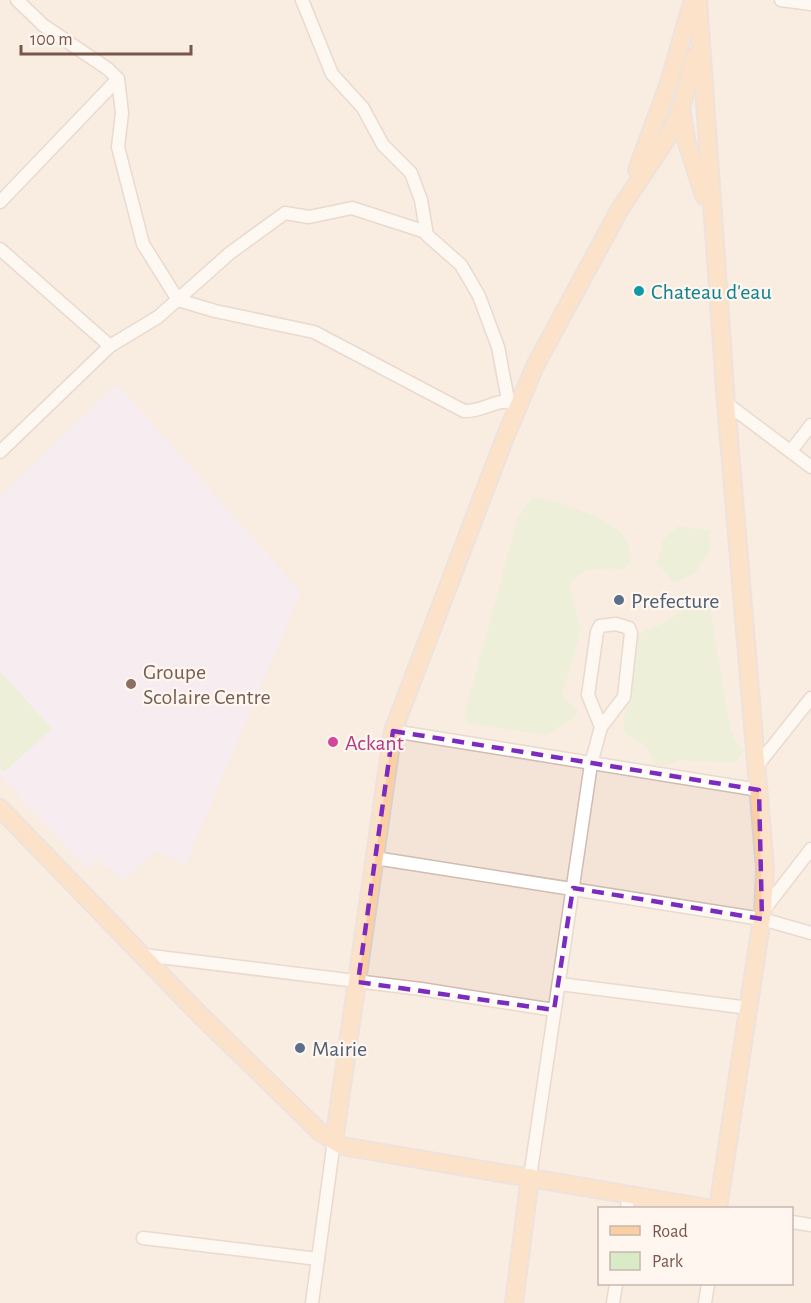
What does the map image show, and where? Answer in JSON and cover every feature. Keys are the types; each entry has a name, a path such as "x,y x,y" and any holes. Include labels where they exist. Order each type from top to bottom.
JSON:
{"main road":[{"path":"334,1141 393,731 513,402 620,209 668,137 680,112 694,65 695,7"},
{"path":"620,209 647,146 695,7"},
{"path":"695,7 765,869 763,915 718,1207"},
{"path":"680,112 686,139 713,225"},
{"path":"0,808 282,1095 342,1146 530,1177 628,1203 681,1207"},
{"path":"514,1303 530,1177"}],"street":[{"path":"0,452 110,346 158,317 178,300 230,253 285,213 309,217 358,209 426,232 461,265 482,303 498,347 513,402 502,400 480,410 464,411 314,332 215,311 178,300 143,244 118,147 123,112 118,79 108,69 43,25 17,0"},
{"path":"302,0 313,22 321,52 332,74 359,104 383,145 411,173 421,200 426,232"},
{"path":"781,0 811,4"},
{"path":"0,202 118,79"},
{"path":"0,249 110,346"},
{"path":"726,403 811,467"},
{"path":"790,451 811,425"},
{"path":"530,1177 591,764 601,727 624,697 631,633 629,628 616,624 600,626 597,632 588,695 601,727"},
{"path":"757,766 811,698"},
{"path":"393,731 759,790"},
{"path":"763,915 811,849"},
{"path":"375,858 763,915 811,933"},
{"path":"143,955 554,1010"},
{"path":"560,984 749,1008"},
{"path":"312,1303 334,1141"},
{"path":"793,1222 811,1225"},
{"path":"143,1238 318,1259"},
{"path":"613,1303 616,1285"},
{"path":"705,1303 708,1285"}],"highlighted area":[{"path":"393,731 759,790 762,919 573,888 554,1010 358,982"}],"shaded area":[{"path":"0,0 811,0 811,1303 0,1303"},
{"name":"Groupe Scolaire Centre","path":"117,384 301,592 185,865 156,850 123,881 97,859 87,868 0,776 0,496"}],"green space":[{"path":"533,497 586,512 612,526 628,543 631,562 623,569 600,569 585,572 573,580 569,586 581,629 562,696 577,710 576,717 546,735 466,723 464,717 518,517"},
{"path":"679,526 709,531 710,551 695,573 674,583 657,563 663,540"},
{"path":"699,602 709,603 730,729 735,741 744,751 734,763 678,760 667,765 654,765 644,745 625,734 623,718 628,706 634,638 666,622 681,607"},
{"path":"0,671 52,729 4,772 0,768"}],"place":[{"name":"Chateau d'eau","path":"639,291"},
{"name":"Prefecture","path":"619,600"},
{"name":"Groupe Scolaire Centre","path":"131,684"},
{"name":"Ackant","path":"333,742"},
{"name":"Mairie","path":"300,1048"}]}
